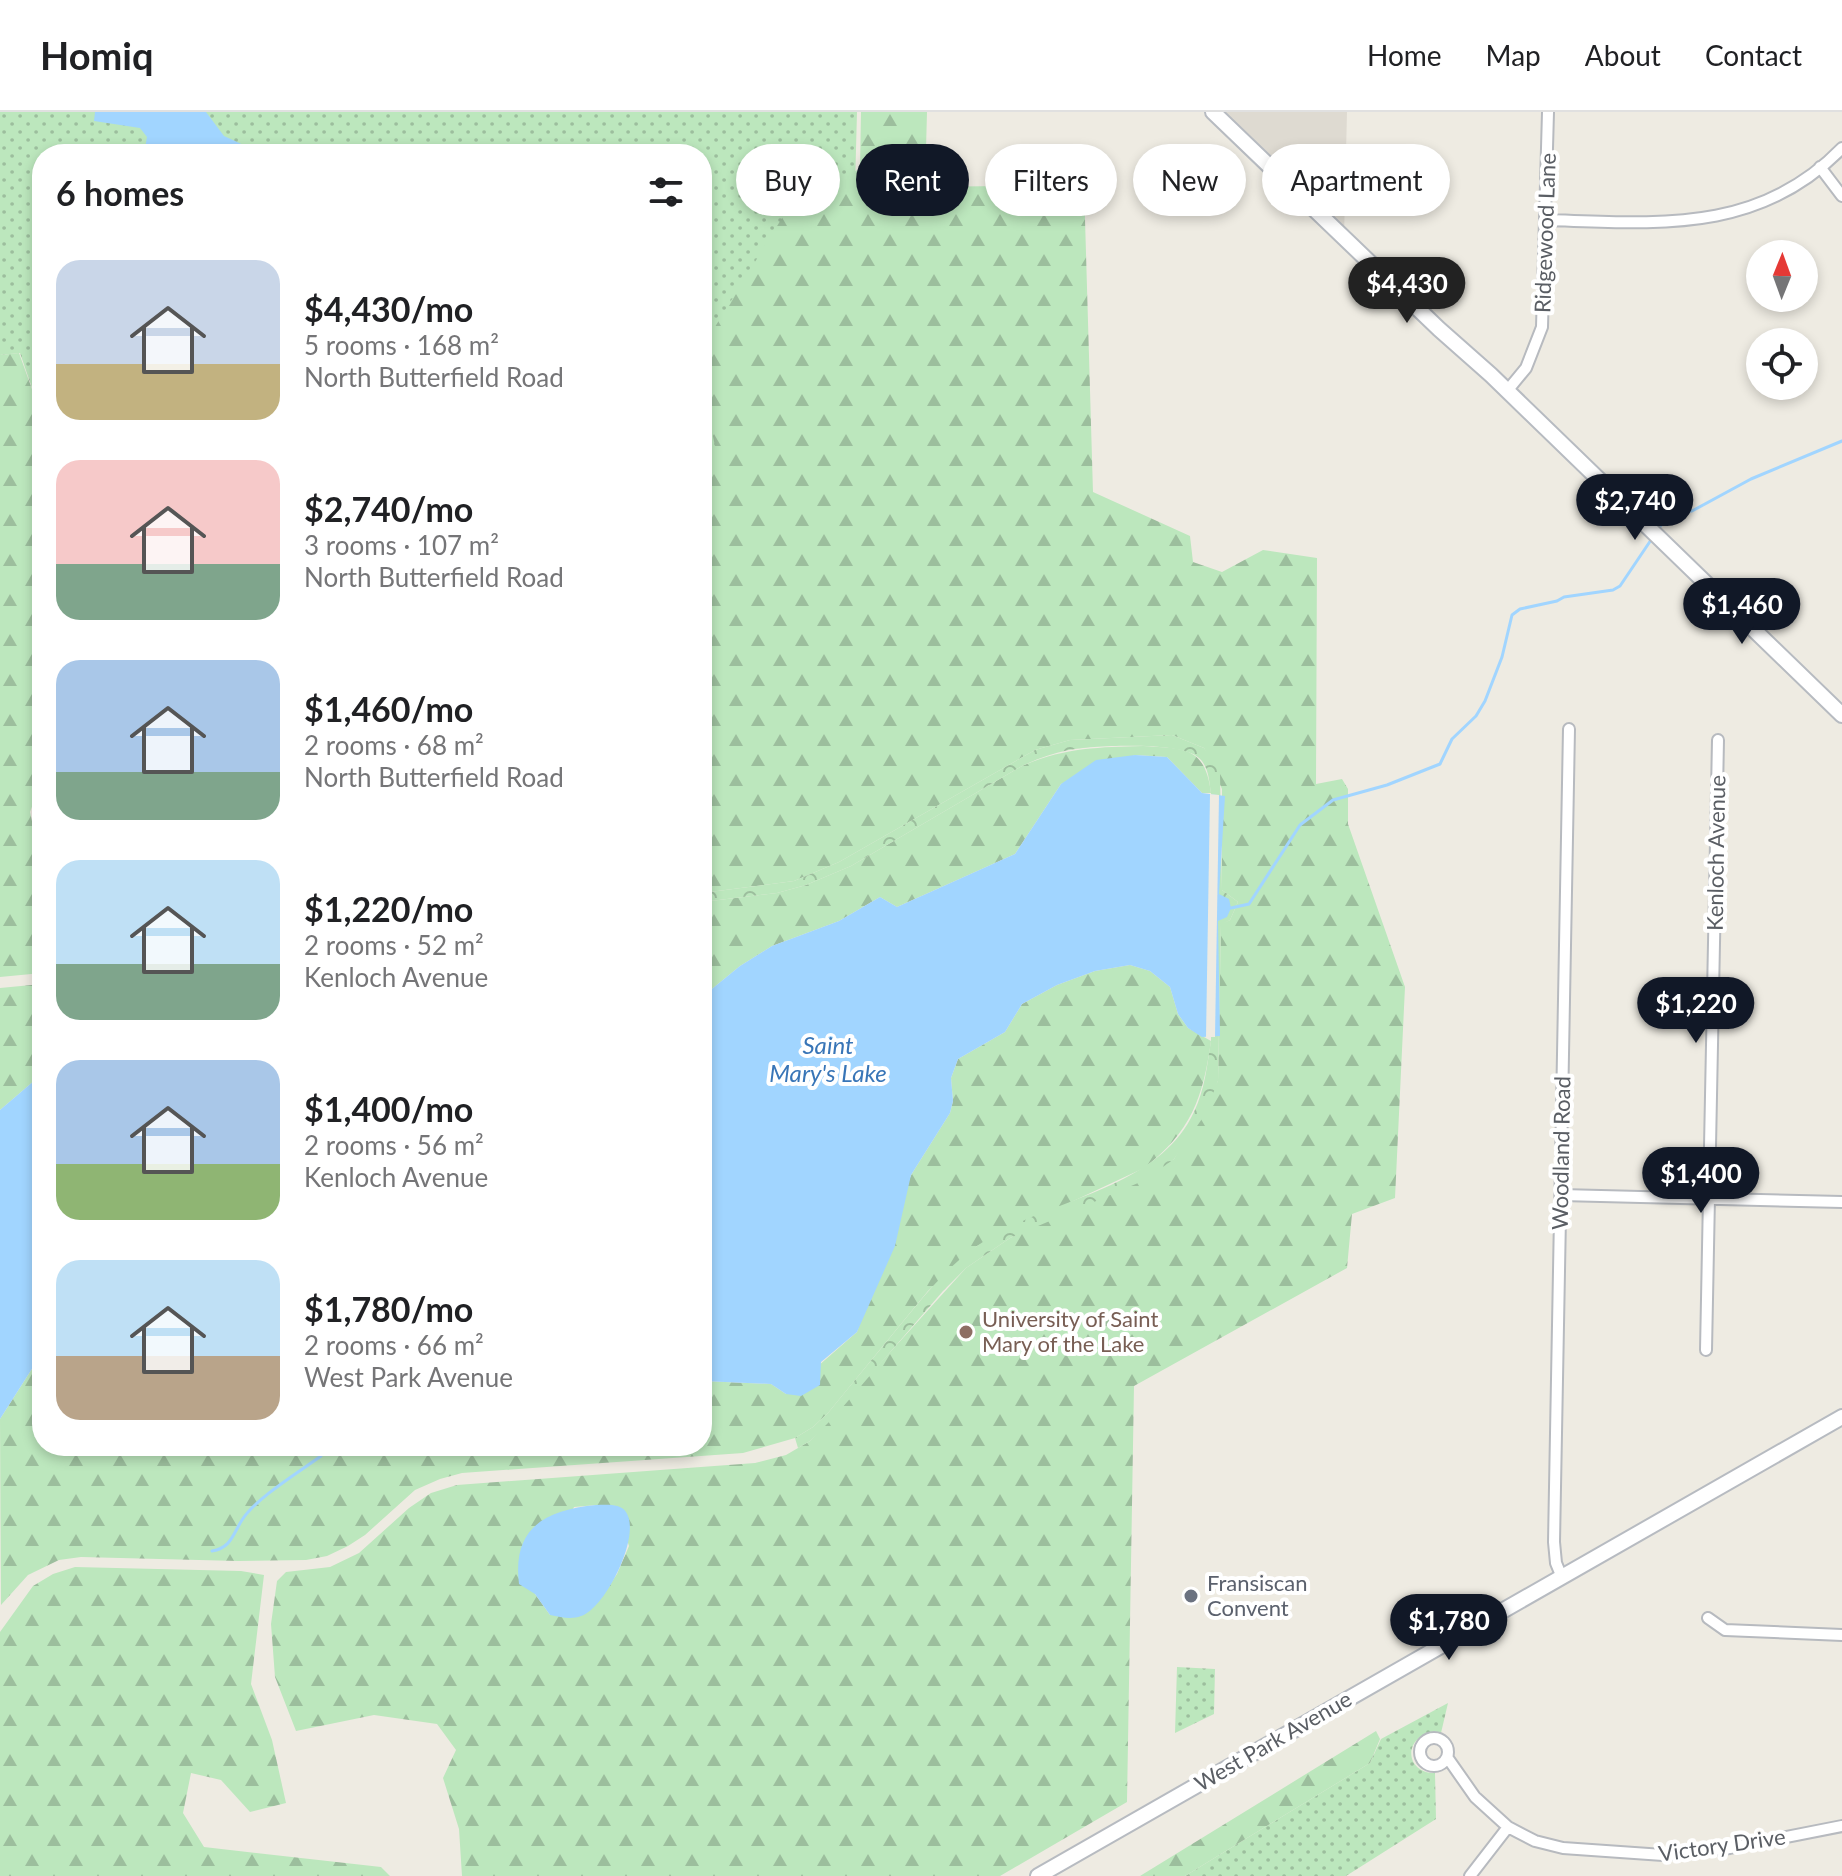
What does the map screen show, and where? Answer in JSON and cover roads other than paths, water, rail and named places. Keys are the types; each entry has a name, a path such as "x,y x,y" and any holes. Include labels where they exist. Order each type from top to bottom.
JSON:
{"main road":[{"path":"1213,112 1842,715"},
{"name":"West Park Avenue","path":"1038,1876 1842,1417"}],"street":[{"name":"Ridgewood Lane","path":"1507,391 1526,368 1538,345 1542,327 1548,112"},
{"path":"1546,220 1658,223 1706,219 1759,203 1792,187 1842,148"},
{"path":"1820,167 1842,196"},
{"name":"Woodland Road","path":"1561,1575 1556,1563 1554,1542 1569,729"},
{"name":"Kenloch Avenue","path":"1706,1350 1718,740"},
{"path":"1561,1195 1842,1202"},
{"path":"1708,1618 1725,1630 1842,1635"},
{"name":"Victory Drive","path":"1447,1757 1475,1797 1508,1827 1535,1841 1563,1848 1663,1855 1730,1848 1842,1826"},
{"path":"1470,1876 1508,1827"}],"water":[{"path":"95,112 206,112 224,136 241,144 146,144 147,137 140,128 94,121"},
{"name":"Saint Mary's Lake","path":"1135,755 1167,757 1202,793 1225,796 1219,894 1229,899 1231,908 1227,917 1218,921 1220,1036 1202,1037 1188,1028 1178,1014 1170,987 1150,971 1130,965 1095,971 1057,985 1022,1004 1005,1032 958,1059 951,1078 953,1101 950,1113 911,1175 895,1246 857,1332 821,1362 820,1385 801,1396 786,1394 771,1384 712,1381 712,989 772,946 839,921 880,897 897,907 1015,854 1061,784 1096,760"},
{"path":"32,1083 32,1369 0,1419 0,1110"},
{"path":"596,1505 623,1509 630,1523 625,1553 618,1570 600,1600 581,1616 566,1618 550,1615 535,1594 519,1584 521,1548 527,1535 548,1517 578,1507"}],"waterway":[{"path":"1657,531 1669,513 1692,511 1751,479 1842,441"},
{"path":"1231,908 1249,904 1300,825 1333,800 1387,785 1440,764 1452,739 1476,716 1485,701 1502,657 1512,615 1520,609 1564,597 1613,590 1620,586 1653,537"},
{"path":"212,1551 227,1544 257,1503 321,1456"}],"place":[{"name":"University of Saint Mary of the Lake","path":"966,1332"},
{"name":"Fransiscan Convent","path":"1191,1596"}]}
